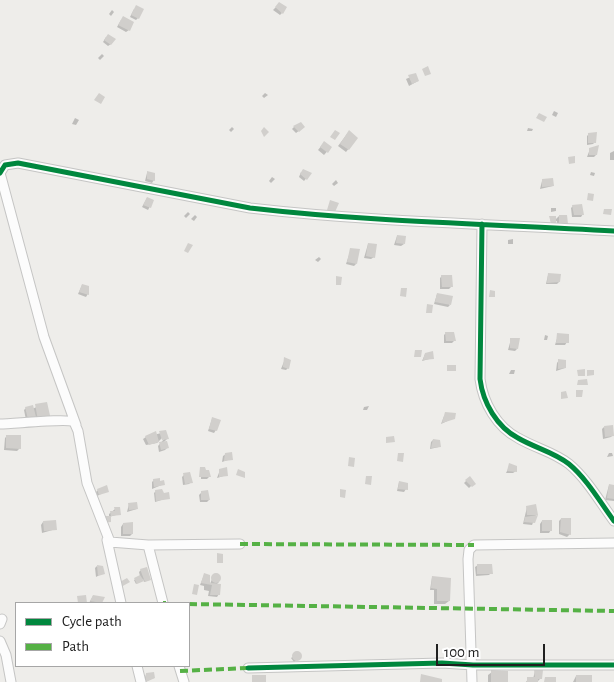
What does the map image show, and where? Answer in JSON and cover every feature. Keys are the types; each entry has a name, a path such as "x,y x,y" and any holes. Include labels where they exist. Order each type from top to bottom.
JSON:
{"street":[{"path":"121,602 107,540 84,473 76,425 44,337 0,173 5,165 18,163 250,208 350,218 614,231"},
{"path":"482,224 480,380 486,402 502,426 511,434 561,458 577,471 614,521"},
{"path":"0,424 37,423 67,419 76,425"},
{"path":"107,540 113,543 148,545 240,544"},
{"path":"472,682 473,665 468,559 474,545 614,543"},
{"path":"148,545 163,602"},
{"path":"0,641 6,655 11,682"},
{"path":"248,668 442,662 473,665 614,665"},
{"path":"137,667 141,682"},
{"path":"179,667 184,682"}],"building":[{"path":"279,2 287,7 283,14 275,7"},
{"path":"136,5 144,9 139,19 131,15"},
{"path":"123,16 134,22 130,31 118,25"},
{"path":"108,34 116,39 111,45 104,40"},
{"path":"428,66 431,74 425,76 422,69"},
{"path":"416,73 419,81 412,84 408,75"},
{"path":"99,93 105,97 101,104 94,100"},
{"path":"539,113 547,117 544,122 536,118"},
{"path":"301,122 305,127 299,132 293,126"},
{"path":"264,127 269,132 264,137 261,131"},
{"path":"335,130 340,133 335,140 330,137"},
{"path":"349,130 358,138 349,150 340,144"},
{"path":"597,132 596,143 588,143 588,133"},
{"path":"324,141 332,147 328,153 320,147"},
{"path":"599,145 597,155 589,155 589,148"},
{"path":"575,156 575,163 569,164 568,157"},
{"path":"303,169 312,173 307,180 300,174"},
{"path":"147,171 155,173 155,181 147,179"},
{"path":"553,178 554,186 542,187 542,179"},
{"path":"588,193 594,194 593,201 587,200"},
{"path":"147,197 154,200 151,208 143,205"},
{"path":"330,200 339,203 335,212 327,210"},
{"path":"582,204 584,215 574,215 572,205"},
{"path":"604,209 612,209 611,215 603,214"},
{"path":"559,215 567,215 568,224 559,223"},
{"path":"549,216 556,216 556,223 551,223"},
{"path":"397,235 406,236 405,244 396,243"},
{"path":"188,243 193,245 188,253 184,251"},
{"path":"368,243 377,244 375,258 366,256"},
{"path":"350,248 360,249 357,264 347,262"},
{"path":"548,273 561,274 560,282 547,283"},
{"path":"441,275 452,275 453,287 442,287"},
{"path":"336,276 342,277 341,285 336,285"},
{"path":"82,284 89,286 89,295 79,292"},
{"path":"401,288 407,288 406,297 400,296"},
{"path":"490,290 495,291 495,297 489,297"},
{"path":"437,293 453,296 451,305 435,302"},
{"path":"427,304 433,305 432,313 426,313"},
{"path":"445,332 454,332 456,341 446,341"},
{"path":"557,333 569,334 569,343 556,343"},
{"path":"510,338 520,338 518,349 510,348"},
{"path":"415,350 422,350 421,357 414,357"},
{"path":"433,351 434,359 423,360 425,353"},
{"path":"284,357 291,360 289,369 283,367"},
{"path":"558,359 566,360 566,368 558,369"},
{"path":"447,365 456,365 456,371 447,371"},
{"path":"585,369 585,376 578,376 577,370"},
{"path":"587,370 594,370 594,375 587,376"},
{"path":"587,379 588,385 577,385 578,380"},
{"path":"576,390 583,390 582,397 576,397"},
{"path":"566,391 568,398 561,399 561,392"},
{"path":"47,402 51,420 38,420 35,404"},
{"path":"33,405 36,417 28,419 25,407"},
{"path":"445,412 456,413 455,419 442,423"},
{"path":"212,417 221,420 217,431 209,429"},
{"path":"613,425 614,436 605,437 604,426"},
{"path":"166,430 169,439 162,440 159,431"},
{"path":"156,431 159,442 149,445 145,436"},
{"path":"6,435 21,435 21,449 6,448"},
{"path":"394,436 395,442 386,443 386,437"},
{"path":"433,439 440,440 441,447 431,448"},
{"path":"167,441 169,448 161,450 159,442"},
{"path":"232,452 233,460 224,461 225,453"},
{"path":"398,453 404,453 403,462 397,461"},
{"path":"349,457 355,458 354,467 348,466"},
{"path":"509,463 517,466 517,472 507,471"},
{"path":"200,467 205,467 206,470 209,470 211,477 199,477"},
{"path":"227,467 228,476 219,477 219,469"},
{"path":"238,469 245,472 245,478 236,475"},
{"path":"190,472 193,483 185,484 183,473"},
{"path":"366,476 372,476 371,485 365,484"},
{"path":"470,476 476,484 472,487 465,480"},
{"path":"160,478 160,481 164,480 165,485 154,487 153,479"},
{"path":"399,481 408,483 408,490 398,489"},
{"path":"609,484 614,485 614,499 607,498"},
{"path":"107,485 109,492 99,495 97,489"},
{"path":"162,489 164,493 169,492 170,499 156,501 155,490"},
{"path":"340,489 346,490 345,498 340,497"},
{"path":"208,490 210,500 201,500 201,491"},
{"path":"137,502 138,509 129,510 128,503"},
{"path":"536,504 538,515 527,515 526,506"},
{"path":"114,507 120,507 121,515 111,516 110,511 115,511"},
{"path":"538,515 535,523 524,522 525,517"},
{"path":"103,516 111,516 111,522 103,523"},
{"path":"561,518 571,518 571,535 560,532"},
{"path":"56,520 57,530 44,531 43,521"},
{"path":"542,520 552,520 552,531 542,531"},
{"path":"133,522 133,534 123,534 123,523"},
{"path":"217,553 223,554 223,563 217,563"},
{"path":"477,564 492,564 493,574 477,574"},
{"path":"97,565 103,566 105,574 98,576"},
{"path":"147,567 151,580 145,582 140,569"},
{"path":"204,573 210,575 210,583 221,584 220,595 210,595 212,585 201,583"},
{"path":"216,573 221,578 216,583 211,578"},
{"path":"140,575 144,581 137,584 134,578"},
{"path":"432,576 451,578 450,601 437,601 437,589 431,588"},
{"path":"127,578 130,582 121,587 118,583"},
{"path":"194,584 199,585 197,595 192,594"},
{"path":"86,595 87,602 78,602 77,596"},
{"path":"93,595 105,597 102,602 90,601"},
{"path":"295,651 299,651 302,656 301,660 295,661 292,658 292,654"},
{"path":"491,670 508,671 508,682 491,682"},
{"path":"534,670 543,670 542,679 538,679 538,682 527,682 527,677 535,677"},
{"path":"154,672 155,678 146,682 146,673"},
{"path":"421,674 442,679 442,682 420,682"},
{"path":"252,675 266,675 266,682 252,682"},
{"path":"576,675 592,675 592,682 576,682"},
{"path":"545,677 556,677 556,682 544,682"}],"marked path":[{"path":"240,544 474,545"},
{"path":"190,604 614,611"},
{"path":"180,671 248,668"}],"cycle path":[{"path":"0,173 5,165 18,163 250,208 295,213 386,220 614,231"},
{"path":"482,224 480,379 484,397 492,413 510,433 557,456 576,470 614,521"},
{"path":"248,668 442,663 473,665 614,665"}]}
